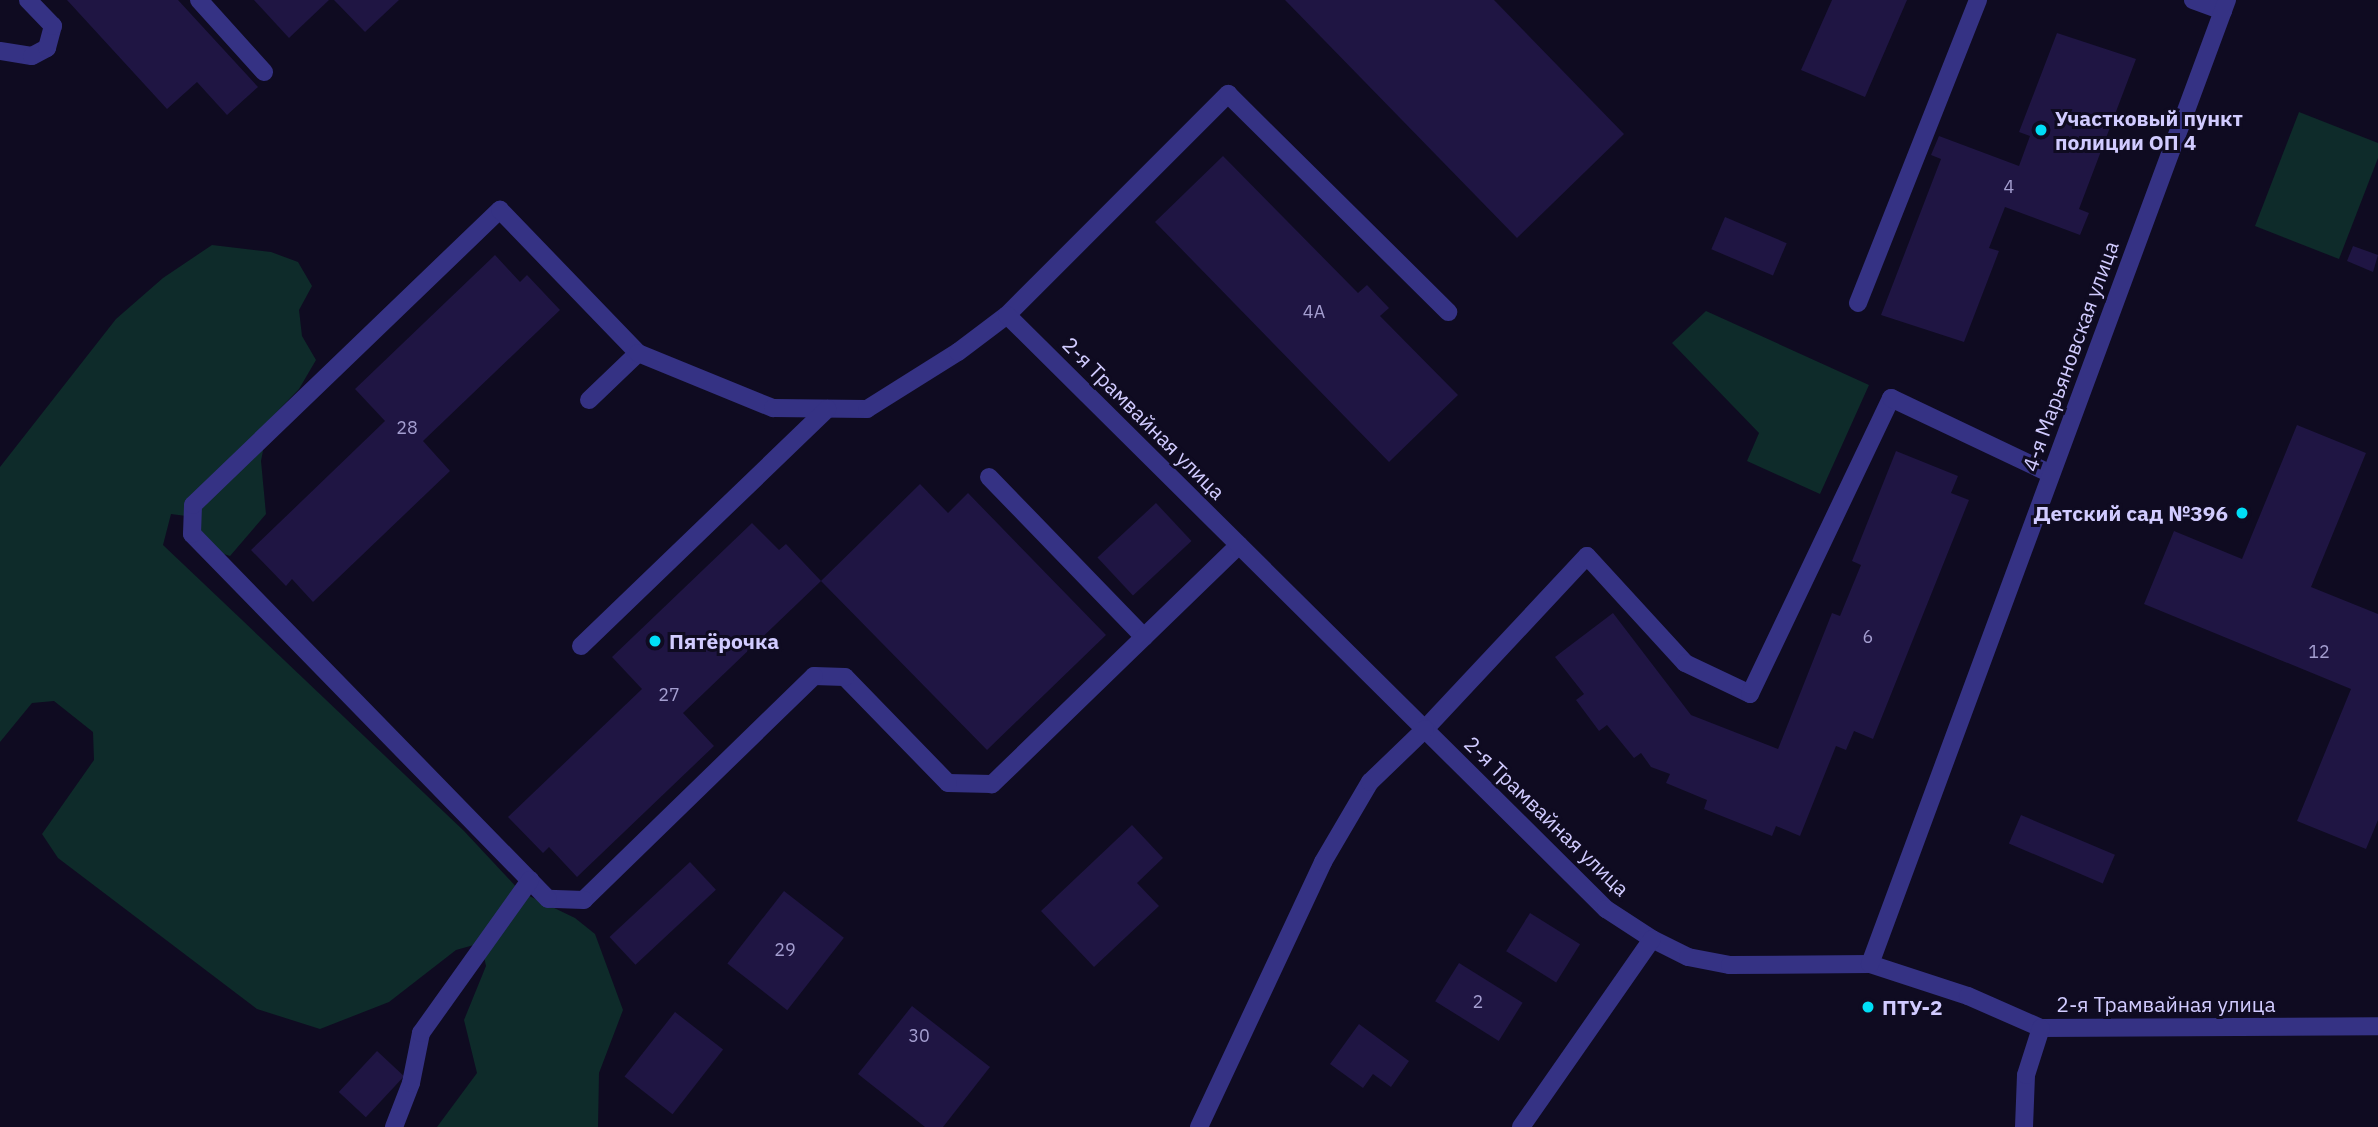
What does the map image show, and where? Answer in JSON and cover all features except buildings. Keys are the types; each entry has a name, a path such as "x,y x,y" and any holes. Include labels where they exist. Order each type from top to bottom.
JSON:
{"street":[{"path":"0,51 32,56 47,48 53,26 28,0"},
{"path":"199,0 264,72"},
{"path":"1858,303 1978,0"},
{"path":"2193,0 2225,6"},
{"name":"4-я Марьяновская улица","path":"1870,964 2225,6"},
{"path":"1239,545 992,784 948,783 845,677 814,677 584,900 548,900 192,534 193,505 500,210 638,354 773,408 867,409 958,352 1007,315 1228,94 1448,312"},
{"name":"2-я Трамвайная улица","path":"1007,315 1606,909 1652,939 1688,957 1730,965 1870,964 1968,996 2041,1028 2378,1026"},
{"path":"589,400 638,354"},
{"path":"1199,1127 1323,862 1370,782 1425,729 1587,556 1685,663 1750,694 1891,398 2051,474"},
{"path":"581,646 827,409"},
{"path":"989,477 1144,637"},
{"path":"394,1127 411,1083 421,1033 530,880"},
{"path":"1521,1127 1652,939"},
{"path":"2024,1127 2026,1075 2041,1028"}],"green space":[{"path":"2299,112 2378,143 2378,158 2339,259 2255,226"},
{"path":"212,245 271,252 298,262 312,286 299,310 302,336 316,360 299,389 269,420 261,461 266,514 230,556 208,549 194,517 171,514 163,545 464,831 521,892 575,918 595,934 623,1010 599,1073 598,1127 437,1127 477,1073 464,1020 486,966 481,943 456,950 389,1002 320,1029 257,1009 58,858 42,834 94,760 93,732 54,701 32,703 0,742 0,467 116,319 163,278"},
{"path":"1706,311 1869,385 1820,494 1747,461 1759,433 1672,343"}],"place":[{"name":"Участковый пункт полиции ОП 4","path":"2041,130"},
{"name":"Детский сад №396","path":"2242,513"},
{"name":"Пятёрочка","path":"655,641"},
{"name":"ПТУ-2","path":"1868,1007"}]}
